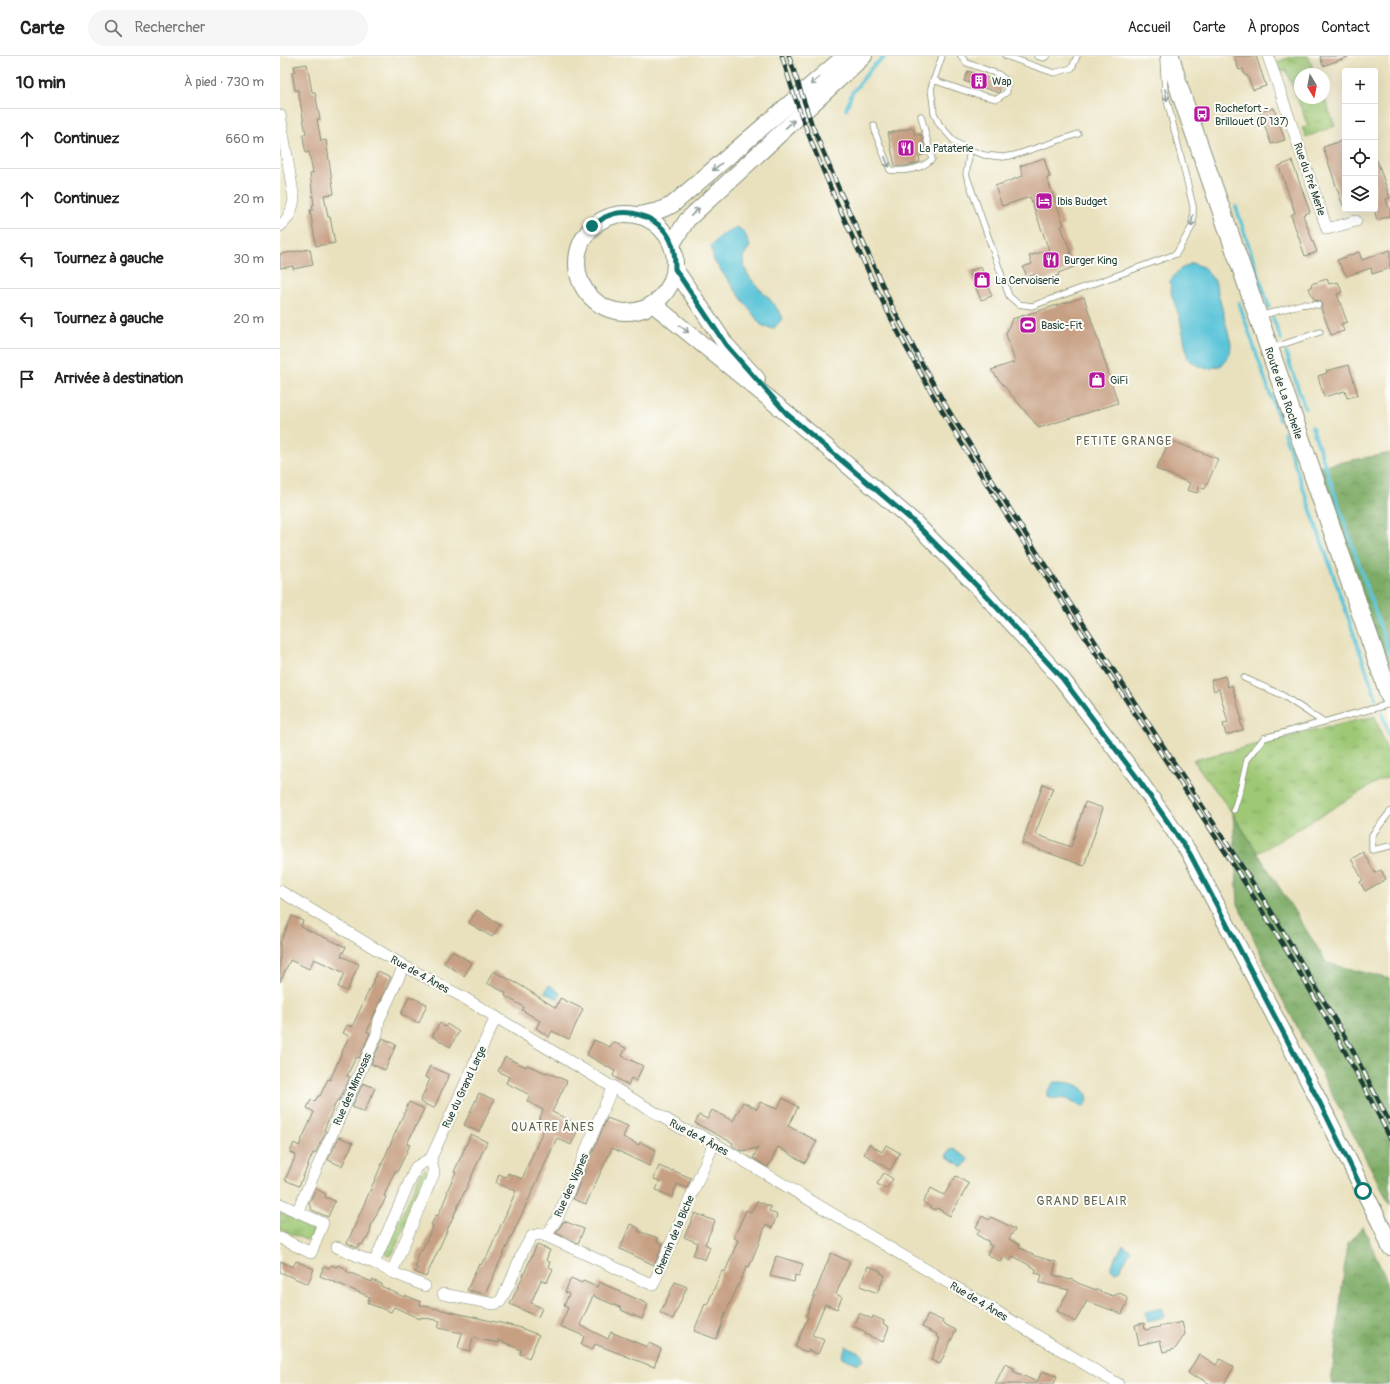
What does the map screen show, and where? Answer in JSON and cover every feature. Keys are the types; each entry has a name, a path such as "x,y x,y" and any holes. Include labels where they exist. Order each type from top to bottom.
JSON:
{"main road":[{"path":"639,215 658,211 672,205 845,56"},
{"path":"672,244 687,220 864,56"},
{"name":"Route de La Rochelle","path":"1163,56 1179,88"},
{"name":"Route de La Rochelle","path":"1170,56 1179,88 1390,697"},
{"path":"622,213 639,215 653,220 664,231 672,244 675,256 675,269 672,282 664,295 653,304 638,311 622,312 606,308 592,299 582,286 577,271 577,254 582,239 592,226 606,217 622,213"},
{"path":"675,269 726,345 788,415"},
{"path":"653,304 788,415 913,521 977,586 1062,678 1136,776 1190,854 1320,1103 1382,1227 1390,1247"}],"street":[{"name":"Rue du Pré Merle","path":"1268,56 1327,229 1356,221"},
{"path":"280,115 294,199 288,218 280,226"},
{"name":"Rue de 4 Ânes","path":"280,891 404,966 496,1017 613,1086 684,1130 700,1135 714,1143 1118,1384"},
{"name":"Rue des Mimosas","path":"297,1212 377,1034 379,1020 404,966"},
{"name":"Rue du Grand Large","path":"392,1272 434,1173 431,1158 496,1017"},
{"name":"Rue des Vignes","path":"546,1236 557,1219 613,1086"},
{"name":"Chemin de la Biche","path":"546,1236 653,1285 714,1143"},
{"path":"374,1263 416,1166 431,1158"},
{"path":"280,1204 323,1223 311,1252 280,1238"},
{"path":"443,1294 494,1304 500,1302 523,1251 532,1236 539,1234 546,1236"},
{"path":"337,1247 425,1286"}],"lane":[{"path":"942,56 933,80 931,94 934,113 939,124 955,142 984,155 1004,157 1015,155 1078,134"},
{"path":"933,80 968,92 997,99 1007,92 1007,81 998,74 967,64 961,56"},
{"path":"1006,56 1054,73 1072,68 1077,56"},
{"path":"1037,56 1043,58 1047,56"},
{"path":"970,150 966,174 1010,296 1018,304 1032,306 1176,254 1193,225 1193,206 1165,92 1163,56"},
{"path":"874,125 876,135 890,170 900,172 926,165 932,159 921,116"},
{"path":"1258,316 1302,304 1318,305"},
{"path":"1269,349 1320,332"},
{"path":"1244,678 1282,695 1323,722"},
{"path":"1234,810 1247,760 1264,738 1390,704"},
{"path":"1390,812 1372,835 1372,850 1390,846"}],"green space":[{"path":"1294,56 1308,56 1313,68 1294,68 1294,90 1286,70 1281,71 1277,62"},
{"path":"1299,104 1327,104 1335,126 1306,137 1302,128 1308,126"},
{"path":"1390,453 1390,697 1311,468"},
{"path":"1375,716 1390,760 1390,777 1380,780 1258,853 1233,814 1193,760"},
{"path":"1233,814 1327,963 1390,979 1390,1205 1274,983 1238,904"},
{"path":"425,1169 428,1171 428,1174 393,1253 389,1256 386,1255 385,1251 421,1173"},
{"path":"280,1213 311,1226 314,1232 312,1238 306,1240 280,1229"},
{"path":"1363,1226 1385,1277 1390,1307 1390,1384 1331,1384 1347,1244"}],"water":[{"path":"737,227 744,232 750,246 743,257 744,268 753,282 775,306 782,319 773,329 761,325 714,261 711,246 721,235"},
{"path":"1192,263 1203,267 1215,281 1231,344 1230,354 1222,365 1208,369 1198,366 1188,359 1180,318 1172,296 1170,281 1179,270"},
{"path":"549,985 561,993 557,999 545,992"},
{"path":"1054,1082 1070,1083 1079,1086 1088,1097 1087,1103 1081,1107 1069,1099 1051,1098 1047,1096 1047,1092"},
{"path":"952,1148 969,1159 963,1167 946,1156"},
{"path":"1123,1245 1131,1250 1119,1271 1114,1272 1111,1269 1111,1266"},
{"path":"1162,1308 1164,1317 1147,1321 1145,1312"},
{"path":"846,1346 863,1354 863,1361 860,1361 859,1364 841,1357"}],"building":[{"path":"1234,56 1256,56 1266,86 1253,90 1247,75 1245,76 1243,69 1239,70"},
{"path":"1320,56 1348,56 1348,57 1323,66"},
{"path":"307,64 312,92 315,92 320,119 317,119 321,141 326,140 334,194 324,195 335,243 316,246 310,210 313,210 312,205 314,205 310,174 313,173 309,152 306,153 304,144 303,134 306,134 298,90 295,90 292,72 295,71 294,66"},
{"path":"968,71 1002,83 999,93 964,81"},
{"path":"1274,108 1285,140 1271,144 1260,112"},
{"name":"La Pataterie","path":"913,128 915,135 921,134 926,154 919,156 920,162 906,166 895,166 888,133"},
{"path":"1342,141 1342,203 1323,147"},
{"name":"Ibis Budget","path":"1044,158 1050,177 1047,178 1064,225 1061,226 1071,253 1069,254 1074,267 1058,273 1059,275 1038,282 1035,274 1027,277 1023,267 1032,264 1029,256 1049,250 1030,197 1002,206 995,186 1023,176 1020,166"},
{"path":"1292,161 1310,212 1303,215 1317,252 1305,256 1291,215 1295,213 1279,166"},
{"path":"1378,163 1390,198 1386,199 1390,216 1377,220 1375,213 1378,212"},
{"path":"310,249 313,265 293,269 293,266 280,268 280,254"},
{"path":"1390,250 1390,268 1372,274 1371,268 1347,276 1337,260 1359,252 1362,260"},
{"path":"981,267 992,296 981,300 969,271"},
{"path":"1327,279 1329,284 1338,282 1342,292 1337,294 1347,322 1341,324 1344,331 1331,335 1321,308 1322,303 1314,300 1309,288 1312,287 1311,284"},
{"path":"1084,297 1118,403 1039,428 991,370 1015,362 1006,334 1012,319"},
{"path":"1349,365 1358,395 1347,398 1345,391 1324,397 1318,376 1327,373 1326,371"},
{"path":"1170,440 1218,459 1205,489 1199,487 1197,493 1187,490 1190,483 1156,469"},
{"path":"1225,676 1228,687 1232,685 1242,720 1240,720 1243,730 1226,735 1223,724 1228,723 1219,689 1214,691 1211,680"},
{"path":"1043,784 1053,788 1035,834 1071,847 1085,802 1103,808 1084,866 1022,843"},
{"path":"1363,852 1375,873 1381,870 1386,879 1365,891 1360,882 1363,880 1351,859"},
{"path":"477,910 500,925 492,937 469,923"},
{"path":"292,916 303,921 301,927 346,947 341,956 359,964 347,991 338,987 345,973 314,959 309,969 290,960 280,982 280,943"},
{"path":"452,951 472,963 464,976 444,963"},
{"path":"378,971 391,977 367,1032 370,1033 359,1058 356,1057 347,1076 350,1077 339,1101 337,1100 324,1130 326,1131 315,1154 313,1153 299,1186 285,1180 296,1155 290,1152 294,1143 299,1146 314,1112 307,1108 311,1100 315,1101 318,1096 320,1096 328,1079 330,1080 349,1036 343,1033 347,1025 352,1027"},
{"path":"493,971 520,985 556,1008 560,998 583,1009 569,1039 552,1031 549,1037 536,1028 540,1021 522,1010 524,1007 505,996 506,993 487,983"},
{"path":"409,996 427,1004 419,1023 401,1014"},
{"path":"440,1023 445,1027 447,1024 459,1032 450,1047 432,1036"},
{"path":"383,1038 396,1045 385,1070 371,1064"},
{"path":"594,1040 610,1047 613,1042 626,1048 622,1056 643,1066 636,1081 631,1078 628,1085 613,1076 615,1071 587,1055"},
{"path":"505,1057 526,1067 527,1065 567,1081 552,1112 580,1125 571,1145 557,1138 485,1294 467,1290 479,1264 481,1265 484,1259 486,1259 516,1191 496,1183 499,1174 506,1177 508,1173 522,1179 545,1126 538,1122 543,1110 527,1101 530,1095 506,1083 509,1077 498,1071"},
{"path":"430,1066 449,1075 434,1108 420,1102 430,1079 425,1077"},
{"path":"363,1083 375,1088 364,1112 352,1107"},
{"path":"479,1093 494,1100 479,1132 464,1125"},
{"path":"783,1098 798,1107 788,1126 817,1141 805,1163 778,1147 768,1167 753,1158 758,1148 741,1151 732,1145 733,1143 695,1123 699,1115 707,1119 712,1110 733,1121 743,1102 757,1109 760,1102 777,1109"},
{"path":"409,1102 424,1109 407,1144 410,1145 397,1172 395,1171 384,1196 386,1197 372,1223 367,1239 365,1239 362,1245 360,1244 358,1248 347,1243"},
{"path":"607,1118 628,1126 623,1137 639,1145 640,1142 656,1150 649,1166 612,1148 586,1204 573,1199"},
{"path":"471,1134 487,1142 426,1277 415,1272 417,1268 415,1267 418,1261 416,1259 420,1249 422,1250 433,1226 431,1225 436,1215 438,1216 456,1172 454,1172"},
{"path":"339,1137 353,1143 342,1166 328,1160"},
{"path":"869,1144 882,1152 886,1145 900,1153 890,1170 864,1154"},
{"path":"659,1166 691,1178 687,1188 677,1184 672,1197 656,1190 660,1181 654,1179"},
{"path":"884,1173 893,1179 886,1189 877,1184"},
{"path":"956,1176 969,1184 950,1216 937,1208 935,1210 923,1202 931,1188 944,1195"},
{"path":"316,1189 326,1194 325,1197 335,1201 328,1217 312,1210 309,1203"},
{"path":"757,1201 771,1207 769,1211 777,1215 772,1228 766,1225 749,1267 747,1266 722,1321 723,1322 716,1339 694,1331 705,1304 707,1305 722,1271 725,1272 738,1240 734,1238 746,1210 751,1212"},
{"path":"695,1213 715,1221 705,1244 710,1247 705,1260 693,1255 698,1243 684,1237"},
{"path":"982,1216 989,1220 991,1217 1015,1229 1009,1239 1020,1245 1019,1247 1035,1256 1056,1262 1053,1275 1071,1279 1080,1284 1113,1296 1120,1293 1125,1296 1128,1300 1122,1314 1087,1301 1075,1322 1057,1311 1069,1290 1040,1283 1042,1275 1035,1273 1036,1269 1013,1256 1010,1261 1004,1257 1001,1262 987,1254 992,1246 988,1244 989,1242 977,1235 980,1230 976,1227"},
{"path":"564,1221 584,1229 578,1243 556,1233"},
{"path":"630,1224 639,1228 638,1231 658,1238 657,1241 663,1244 654,1265 620,1249"},
{"path":"537,1245 550,1250 546,1260 550,1262 548,1266 553,1269 547,1282 541,1280 531,1303 542,1308 538,1317 510,1304"},
{"path":"831,1253 850,1262 836,1294 842,1297 837,1309 825,1304 812,1335 824,1340 818,1354 808,1350 807,1352 795,1347 808,1317 806,1316"},
{"path":"776,1256 803,1264 799,1276 795,1275 794,1282 770,1276"},
{"path":"280,1261 293,1267 296,1261 314,1269 308,1284 280,1272"},
{"path":"331,1265 337,1267 338,1265 347,1269 346,1271 372,1282 372,1280 382,1284 381,1286 404,1297 405,1295 421,1302 420,1305 518,1327 539,1335 529,1358 520,1354 521,1350 499,1340 499,1343 473,1338 470,1351 458,1348 462,1333 438,1328 440,1321 421,1317 420,1319 394,1307 391,1312 367,1303 370,1297 320,1276 324,1266 329,1268"},
{"path":"868,1266 881,1271 880,1273 885,1275 877,1293 860,1286"},
{"path":"571,1278 597,1287 599,1282 648,1304 642,1319 621,1310 622,1308 593,1296 580,1325 608,1339 611,1332 647,1347 649,1343 661,1349 654,1367 595,1344 592,1350 581,1345 584,1336 560,1326 568,1308 564,1306 569,1294 565,1292"},
{"path":"675,1282 687,1287 673,1319 660,1313"},
{"path":"859,1313 872,1319 873,1316 884,1321 883,1324 889,1327 883,1342 865,1334 866,1332 853,1326"},
{"path":"928,1314 943,1321 942,1323 956,1330 940,1364 931,1360 940,1338 936,1336 937,1334 922,1327"},
{"path":"1182,1322 1185,1334 1175,1349 1163,1352 1160,1340 1139,1345 1135,1325 1144,1323 1145,1330"},
{"path":"1199,1354 1216,1365 1220,1359 1234,1367 1224,1384 1210,1384 1196,1376 1195,1378 1188,1373"},
{"path":"1005,1364 1014,1368 1013,1371 1037,1382 1042,1371 1057,1376 1054,1384 995,1384"}],"waterway":[{"path":"846,109 852,93 873,66 886,56"},
{"path":"1236,207 1269,307"},
{"path":"1239,303 1279,420"},
{"path":"1273,318 1281,339"},
{"path":"1286,353 1305,408"},
{"path":"1312,427 1390,655"},
{"path":"1284,433 1376,698"},
{"path":"1382,713 1390,738"}],"railway":[{"path":"782,56 794,96 809,136 842,214 886,309 926,383 946,418 1023,541 1214,835 1294,962 1344,1049 1390,1138"},
{"path":"789,56 812,125 839,189 892,306 920,360 949,411 1043,562 1271,911 1351,1047 1390,1123"}],"place":[{"name":"Wap","path":"979,81"},
{"name":"Rochefort - Brillouet (D 137)","path":"1202,114"},
{"name":"La Pataterie","path":"906,148"},
{"name":"Ibis Budget","path":"1044,201"},
{"name":"Burger King","path":"1051,260"},
{"name":"La Cervoiserie","path":"982,280"},
{"name":"Basic-Fit","path":"1028,325"},
{"name":"GiFi","path":"1097,380"}],"district":[{"name":"PETITE GRANGE","path":"1124,441"},
{"name":"QUATRE ÂNES","path":"553,1127"},
{"name":"GRAND BELAIR","path":"1082,1201"}],"route":[{"path":"592,226 606,217 622,213 639,215 653,220 664,231 672,244 675,256 675,269 726,345 788,415 913,521 977,586 1062,678 1136,776 1190,854 1320,1103 1363,1191"}]}
